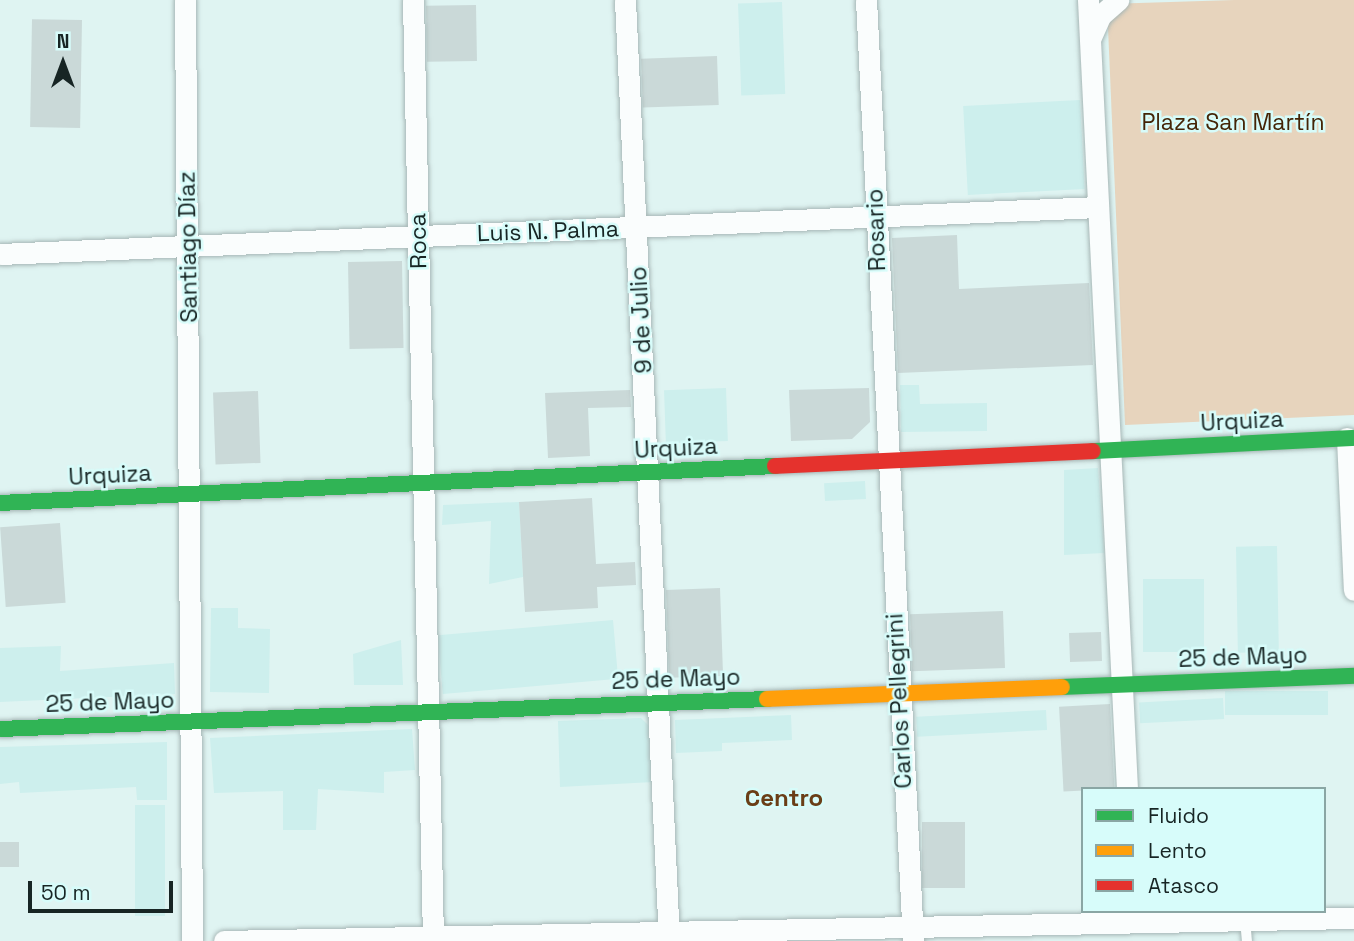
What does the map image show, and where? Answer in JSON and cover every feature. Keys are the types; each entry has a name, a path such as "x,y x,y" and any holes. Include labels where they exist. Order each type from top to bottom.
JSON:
{"street":[{"name":"Santiago Díaz","path":"185,0 193,721 192,941"},
{"name":"Roca","path":"413,0 425,712 434,937"},
{"name":"9 de Julio","path":"625,0 669,936"},
{"name":"Rosario","path":"866,0 886,461"},
{"path":"1088,0 1108,450 1127,787"},
{"path":"1090,39 1101,15 1118,0"},
{"name":"Luis N. Palma","path":"0,254 1097,207"},
{"path":"1350,438 1354,590"},
{"name":"Urquiza","path":"0,503 1350,438"},
{"name":"Carlos Pellegrini","path":"886,461 912,933"},
{"name":"25 de Mayo","path":"0,729 1354,676"},
{"path":"1136,915 1137,941"},
{"path":"224,941 912,933 1136,915 1245,919 1354,918"}],"lane":[{"path":"1245,919 1247,941"}],"shaded area":[{"path":"782,2 785,94 741,95 738,4"},
{"path":"1080,100 1085,189 968,195 963,106"},
{"path":"900,385 919,385 920,404 987,403 987,431 901,432"},
{"path":"726,388 728,441 666,443 664,390"},
{"path":"1098,468 1104,553 1064,555 1064,470"},
{"path":"865,481 866,499 825,501 824,483"},
{"path":"519,502 523,577 489,584 491,521 442,525 443,505"},
{"path":"1277,546 1279,652 1238,653 1236,547"},
{"path":"1143,579 1204,579 1204,652 1143,652"},
{"path":"211,608 238,608 238,628 270,629 269,693 210,692"},
{"path":"613,620 618,679 443,694 438,635"},
{"path":"401,640 403,685 354,685 353,654"},
{"path":"61,646 60,671 174,663 175,694 0,702 0,648"},
{"path":"1225,691 1328,691 1328,715 1225,715"},
{"path":"1223,698 1224,719 1140,723 1139,702"},
{"path":"1046,710 1047,730 917,737 916,717"},
{"path":"791,715 792,740 722,743 722,751 676,753 675,720"},
{"path":"641,718 652,729 653,782 560,787 558,721"},
{"path":"412,729 415,770 384,772 384,793 318,789 316,830 283,830 283,791 214,793 210,738"},
{"path":"167,742 167,800 137,800 136,787 20,793 19,782 0,784 0,747"},
{"path":"135,805 165,805 165,916 135,916"}],"green space":[{"name":"Plaza San Martín","path":"1354,0 1354,415 1125,425 1107,4"}],"building":[{"path":"476,5 477,61 427,62 426,6"},
{"path":"32,19 82,20 80,128 30,127"},
{"path":"717,56 719,105 643,108 641,59"},
{"path":"957,235 959,289 1089,283 1093,365 898,373 892,238"},
{"path":"402,261 404,348 350,349 348,262"},
{"path":"869,388 870,422 852,439 791,441 789,390"},
{"path":"630,390 631,407 588,408 590,456 548,458 545,393"},
{"path":"258,391 261,463 216,465 213,393"},
{"path":"592,498 596,564 635,562 636,585 597,587 598,608 525,612 519,502"},
{"path":"60,523 66,603 6,607 0,527"},
{"path":"720,588 723,676 669,678 666,590"},
{"path":"1003,611 1005,668 912,671 910,614"},
{"path":"1101,632 1102,661 1070,662 1069,633"},
{"path":"1110,704 1114,787 1081,787 1081,791 1064,792 1059,707"},
{"path":"922,822 965,822 965,888 922,888"},
{"path":"0,842 19,842 19,867 0,867"}],"traffic: fast":[{"path":"1093,451 1354,438"},
{"path":"0,503 775,466"},
{"path":"1062,687 1354,676"},
{"path":"0,729 767,699"}],"traffic: slow":[{"path":"767,699 1062,687"}],"traffic: jam":[{"path":"775,466 1093,451"}],"district":[{"name":"Centro","path":"784,798"}]}
